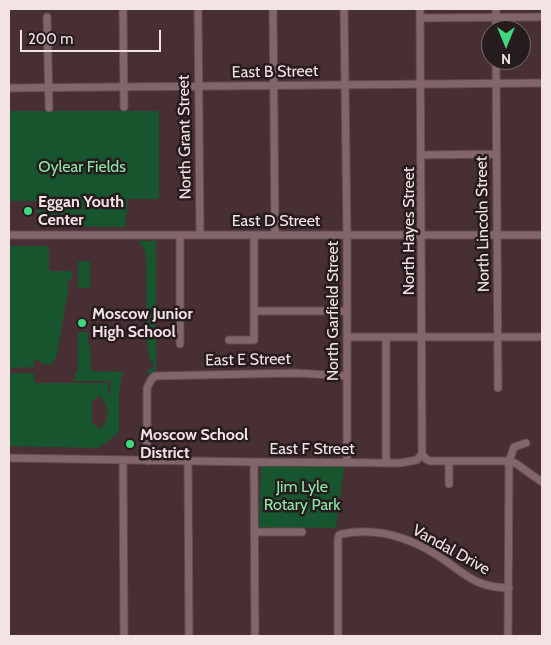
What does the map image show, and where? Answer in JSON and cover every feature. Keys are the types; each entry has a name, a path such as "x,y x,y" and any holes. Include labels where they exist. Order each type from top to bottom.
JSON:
{"street":[{"path":"123,9 124,106"},
{"name":"North Grant Street","path":"198,9 200,235"},
{"path":"273,9 275,234"},
{"name":"North Garfield Street","path":"344,9 347,235 347,462"},
{"name":"North Hayes Street","path":"420,9 423,337 422,454"},
{"path":"496,9 496,17"},
{"path":"48,17 48,108"},
{"path":"420,18 542,17"},
{"name":"North Lincoln Street","path":"496,70 498,388"},
{"name":"East B Street","path":"9,88 542,83"},
{"path":"422,155 496,154"},
{"path":"229,340 254,340 254,234"},
{"name":"East D Street","path":"9,235 542,235"},
{"path":"180,235 180,344"},
{"path":"254,311 347,311"},
{"path":"347,337 542,336"},
{"path":"386,337 386,462"},
{"name":"East E Street","path":"148,461 147,388 155,376 296,373 347,376"},
{"path":"508,636 509,462 514,447 526,443"},
{"path":"422,454 430,461 515,463 542,482"},
{"name":"East F Street","path":"9,458 148,461 412,462 417,460 422,454"},
{"path":"123,460 124,636"},
{"path":"188,461 190,636"},
{"path":"449,461 449,484"},
{"path":"254,462 255,636"},
{"name":"Vandal Drive","path":"338,636 338,539 342,534 363,531 385,534 413,542 440,557 476,582 493,587 509,588"},
{"path":"255,532 302,532"}],"green space":[{"name":"Oylear Fields","path":"9,111 159,111 159,199 128,199 125,227 37,226 37,201 9,201"},
{"path":"138,241 156,241 156,371 149,375 147,371 154,367 149,356 147,343 146,257 144,248"},
{"path":"9,246 49,246 49,271 70,271 72,273 72,278 68,280 68,291 57,354 51,364 45,364 34,359 34,367 9,368"},
{"path":"78,261 90,261 90,288 78,288"},
{"path":"78,332 88,332 91,371 123,372 119,390 119,432 97,448 9,446 9,373 34,373 35,383 108,383 108,394 110,395 110,381 75,381 75,373 78,372","holes":["100,395 108,412 106,421 100,429 92,423 92,402"]},
{"name":"Jim Lyle Rotary Park","path":"261,466 344,467 336,528 259,527"}],"place":[{"name":"Eggan Youth Center","path":"28,211"},
{"name":"Moscow Junior High School","path":"82,323"},
{"name":"Moscow School District","path":"130,444"}]}
